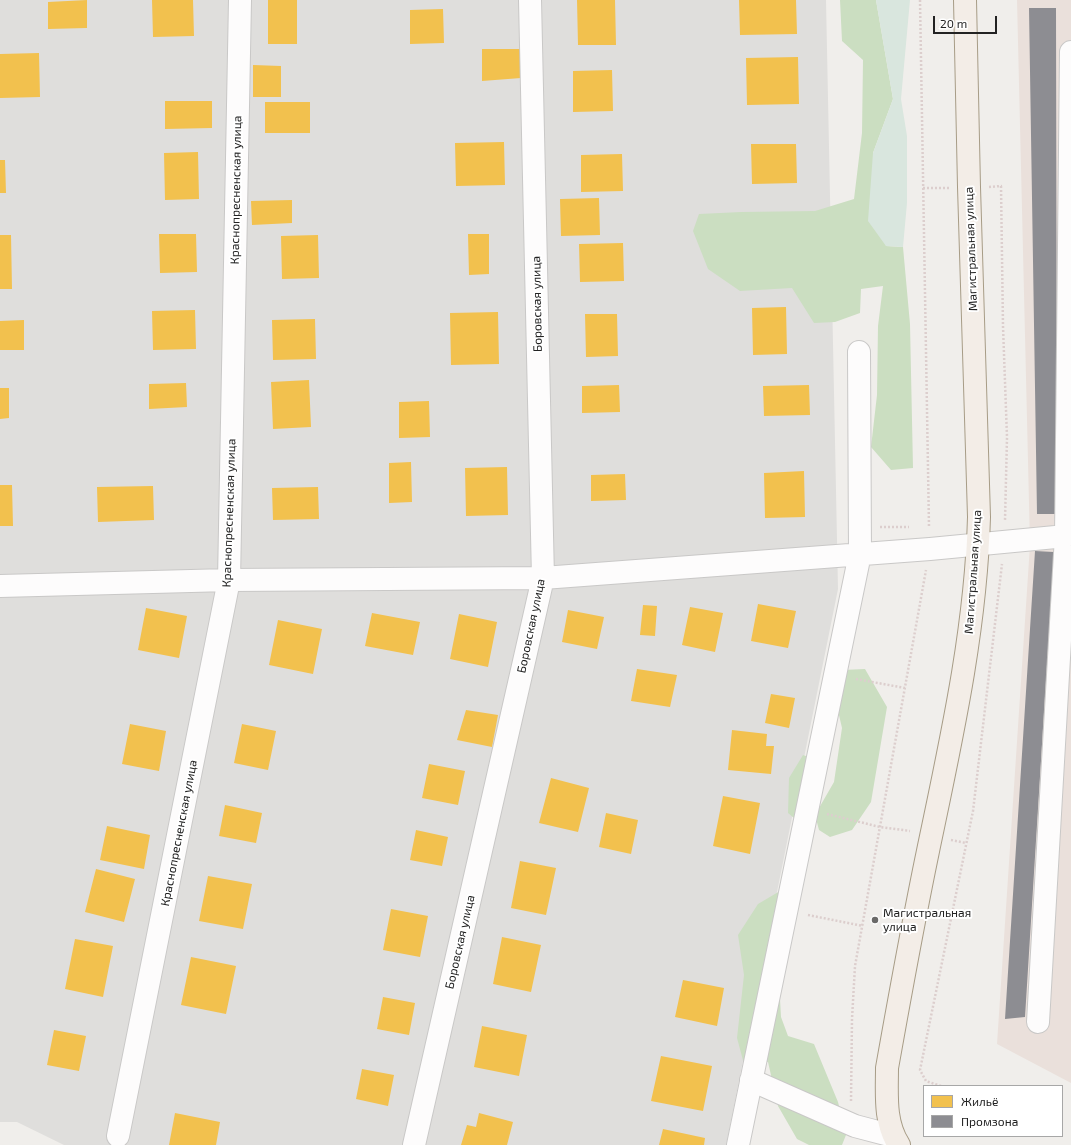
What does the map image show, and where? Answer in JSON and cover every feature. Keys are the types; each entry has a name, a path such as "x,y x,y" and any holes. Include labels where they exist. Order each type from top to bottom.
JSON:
{"main road":[{"name":"Магистральная улица","path":"890,1142 891,1129 887,1101 887,1068 925,866 947,763 960,689 968,639 978,544 979,517 969,195 965,0"}],"street":[{"name":"Краснопресненская улица","path":"118,1136 229,580 240,0"},
{"name":"Боровская улица","path":"414,1145 543,578 530,0"},
{"path":"1038,1022 1066,536 1071,52"},
{"path":"738,1145 860,554 859,352"},
{"path":"0,586 229,580 543,578 860,554 1066,536"},
{"path":"751,1080 890,1142"}],"path":[{"path":"923,188 952,188"},
{"path":"860,527 914,527"},
{"path":"922,527 929,527"},
{"path":"835,675 905,688"},
{"path":"807,809 880,827 911,831"},
{"path":"945,838 966,843"},
{"path":"786,910 863,926"}],"shaded area":[{"path":"0,0 826,0 838,589 726,1145 64,1145 17,1122 0,1122"},
{"path":"876,0 910,0 901,99 907,136 907,203 903,247 886,246 868,221 873,153 893,99"},
{"path":"1017,0 1071,0 1071,1083 997,1044 1030,545"}],"green space":[{"path":"840,0 876,0 893,99 873,153 886,246 903,247 910,324 913,468 891,470 871,447 877,395 878,326 883,286 861,289 860,313 835,322 814,323 792,288 740,291 708,269 693,231 699,214 815,211 854,199 862,133 863,60 842,41"},
{"path":"865,669 887,707 871,802 852,830 830,837 819,830 815,815 834,782 842,728 835,698 842,670"},
{"path":"803,755 814,759 800,823 788,813 789,778"},
{"path":"780,891 779,981 781,1017 788,1036 814,1044 838,1102 846,1135 842,1145 809,1145 797,1139 778,1106 768,1062 759,1061 744,1064 737,1038 744,975 738,935 758,904"}],"building: Жильё":[{"path":"87,0 87,28 48,29 48,2"},
{"path":"152,0 193,0 194,36 153,37"},
{"path":"268,0 297,0 297,44 268,44"},
{"path":"577,0 615,0 616,45 578,45"},
{"path":"739,0 796,0 797,34 740,35"},
{"path":"443,9 444,43 410,44 410,10"},
{"path":"482,49 523,49 521,78 482,81"},
{"path":"39,53 40,97 0,98 0,54"},
{"path":"798,57 799,104 747,105 746,58"},
{"path":"253,65 281,66 281,97 253,97"},
{"path":"612,70 613,111 573,112 573,71"},
{"path":"165,101 212,101 212,128 165,129"},
{"path":"265,102 310,102 310,133 265,133"},
{"path":"504,142 505,185 456,186 455,143"},
{"path":"751,144 796,144 797,183 752,184"},
{"path":"198,152 199,199 165,200 164,153"},
{"path":"622,154 623,191 581,192 581,155"},
{"path":"0,160 5,160 6,193 0,193"},
{"path":"599,198 600,235 561,236 560,199"},
{"path":"292,200 292,223 252,225 251,201"},
{"path":"159,234 196,234 197,272 160,273"},
{"path":"468,234 489,234 489,274 469,275"},
{"path":"0,235 11,235 12,289 0,289"},
{"path":"318,235 319,278 282,279 281,236"},
{"path":"623,243 624,281 580,282 579,244"},
{"path":"786,307 787,354 753,355 752,308"},
{"path":"195,310 196,349 153,350 152,311"},
{"path":"498,312 499,364 451,365 450,313"},
{"path":"585,314 617,314 618,356 586,357"},
{"path":"315,319 316,359 273,360 272,320"},
{"path":"24,320 24,350 0,350 0,321"},
{"path":"309,380 311,427 273,429 271,382"},
{"path":"186,383 187,407 149,409 149,384"},
{"path":"619,385 620,412 582,413 582,386"},
{"path":"809,385 810,415 764,416 763,386"},
{"path":"0,388 9,388 9,418 0,419"},
{"path":"429,401 430,437 399,438 399,402"},
{"path":"411,462 412,502 389,503 389,463"},
{"path":"507,467 508,515 466,516 465,468"},
{"path":"804,471 805,517 765,518 764,473"},
{"path":"625,474 626,500 591,501 591,475"},
{"path":"0,485 12,485 13,526 0,526"},
{"path":"153,486 154,520 98,522 97,487"},
{"path":"318,487 319,519 273,520 272,488"},
{"path":"758,604 796,611 788,648 751,641"},
{"path":"643,605 657,606 655,636 640,635"},
{"path":"690,607 723,613 715,652 682,645"},
{"path":"146,608 187,616 179,658 138,650"},
{"path":"568,610 604,617 597,649 562,642"},
{"path":"372,613 420,622 413,655 365,646"},
{"path":"459,614 497,622 488,667 450,659"},
{"path":"278,620 322,629 313,674 269,665"},
{"path":"637,669 677,675 670,707 631,701"},
{"path":"771,694 795,698 789,728 765,723"},
{"path":"466,710 498,715 492,747 457,740"},
{"path":"130,724 166,731 159,771 122,764"},
{"path":"242,724 276,731 268,770 234,763"},
{"path":"732,730 767,734 766,746 774,746 771,774 728,770"},
{"path":"429,764 465,771 458,805 422,798"},
{"path":"551,778 589,788 578,832 539,823"},
{"path":"723,796 760,803 750,854 713,846"},
{"path":"225,805 262,813 256,843 219,836"},
{"path":"606,813 638,820 631,854 599,847"},
{"path":"107,826 150,835 144,869 100,860"},
{"path":"416,830 448,837 442,866 410,860"},
{"path":"520,861 556,868 546,915 511,908"},
{"path":"96,869 135,879 124,922 85,912"},
{"path":"208,876 252,884 243,929 199,921"},
{"path":"391,909 428,916 420,957 383,950"},
{"path":"502,937 541,945 531,992 493,984"},
{"path":"75,939 113,946 103,997 65,989"},
{"path":"191,957 236,966 226,1014 181,1005"},
{"path":"683,980 724,988 717,1026 675,1017"},
{"path":"383,997 415,1003 409,1035 377,1029"},
{"path":"482,1026 527,1035 519,1076 474,1067"},
{"path":"54,1030 86,1036 79,1071 47,1065"},
{"path":"661,1056 712,1066 703,1111 651,1101"},
{"path":"362,1069 394,1075 388,1106 356,1099"},
{"path":"175,1113 220,1122 216,1145 169,1145"},
{"path":"479,1113 513,1122 507,1145 461,1145 467,1125 476,1127"},
{"path":"663,1129 705,1138 704,1145 659,1145"}],"building: Промзона":[{"path":"1029,8 1056,8 1057,514 1037,514"},
{"path":"1035,551 1054,552 1025,1017 1005,1019"}],"place":[{"name":"Магистральная улица","path":"875,920"}]}
